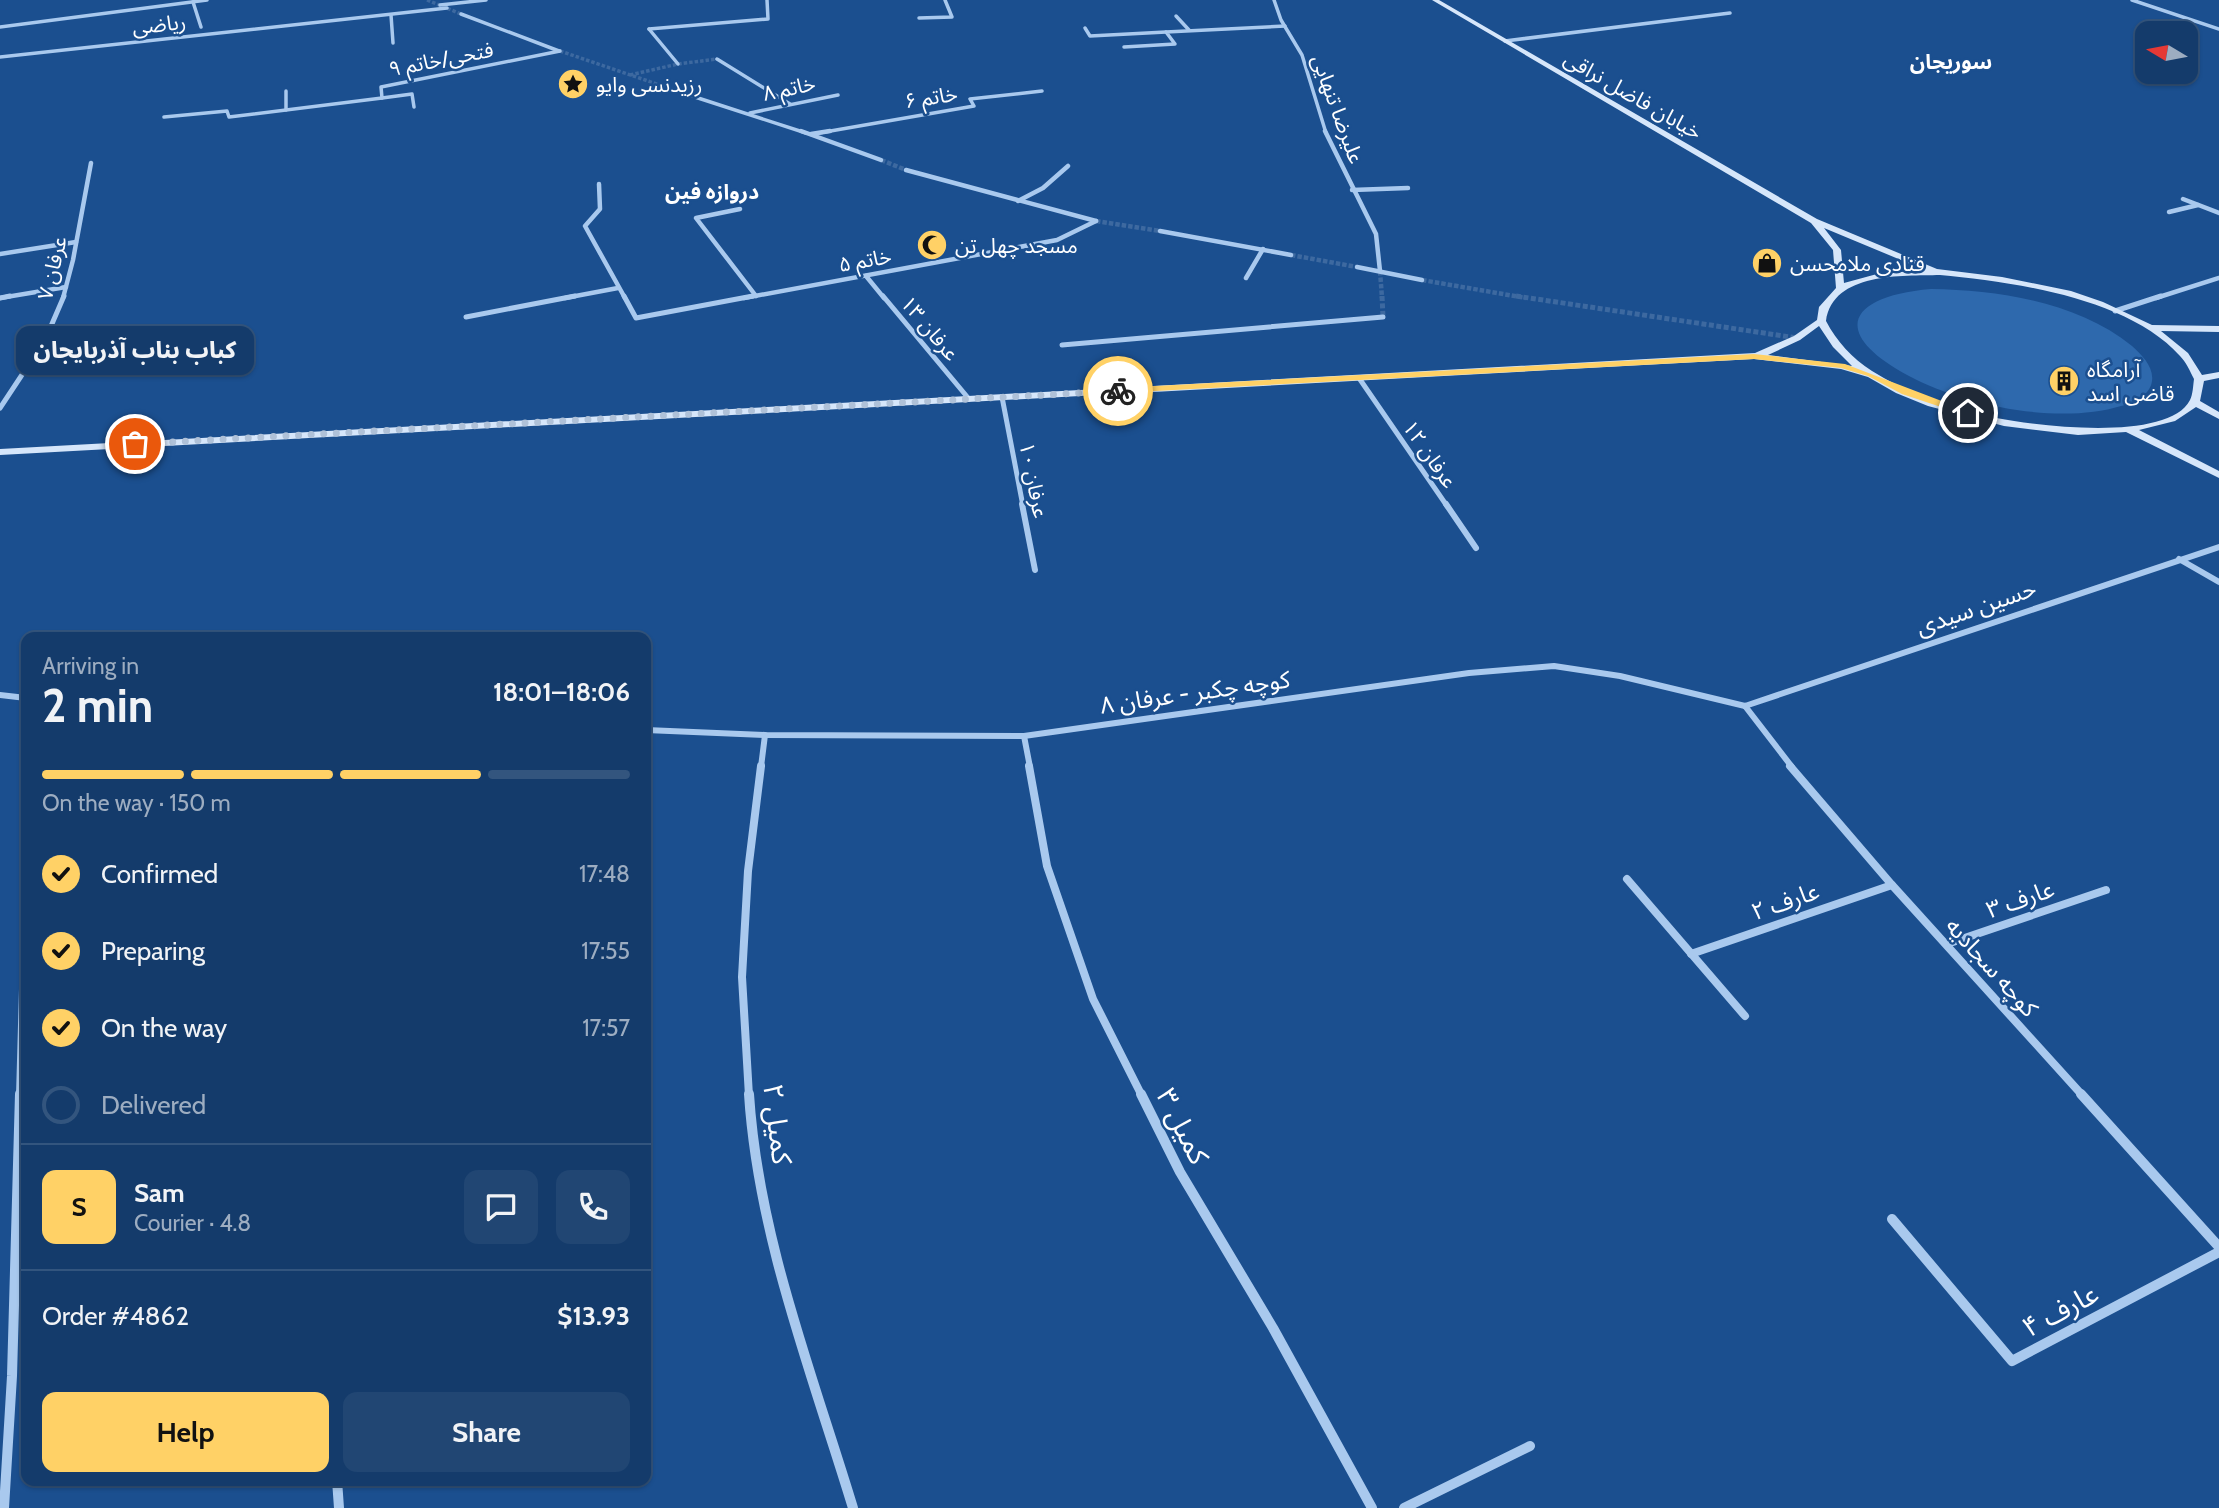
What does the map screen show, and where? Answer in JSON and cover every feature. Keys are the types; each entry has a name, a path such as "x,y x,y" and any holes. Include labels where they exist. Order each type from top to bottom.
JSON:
{"main road":[{"name":"خیابان فاضل نراقی","path":"1435,0 1814,221"},
{"path":"1814,221 1940,272"},
{"path":"1814,221 1837,250 1840,289"},
{"path":"0,452 1754,356 1842,366 1871,375 1905,392 1946,407 1991,419 2039,428 2086,431 2129,429 2163,422 2183,413 2195,402 2199,379 2183,353 2149,328 2115,311 2075,296 2030,284 1940,272 1900,273 1866,279 1840,289 1825,303 1821,321 1835,347 1871,375"},
{"path":"1754,356 1797,338 1821,321"},
{"path":"2149,328 2219,329"},
{"path":"2199,379 2219,375"},
{"path":"2195,402 2219,416"},
{"path":"2129,429 2219,475"}],"street":[{"path":"0,27 207,0"},
{"path":"439,5 486,0"},
{"path":"678,64 649,29 768,19 767,0"},
{"path":"919,18 952,17 945,0"},
{"name":"علیرضا تنهایی","path":"1274,0 1302,55 1327,136 1376,234 1380,271"},
{"path":"2132,0 2219,29"},
{"path":"193,2 201,27"},
{"name":"ریاضی","path":"0,57 447,8"},
{"path":"1506,41 1730,13"},
{"name":"فتحی/خاتم ۹","path":"414,107 412,94 382,98 381,88 560,51 461,14"},
{"path":"391,15 393,43"},
{"path":"1176,16 1189,30"},
{"path":"1085,28 1090,36 1285,26"},
{"path":"1124,47 1175,44 1166,32"},
{"path":"717,59 790,104"},
{"name":"خاتم ۶","path":"811,134 974,106 970,99 1042,90"},
{"path":"286,91 286,110"},
{"name":"خاتم ۸","path":"747,113 838,94"},
{"path":"695,97 811,134 881,160"},
{"path":"164,117 227,111 229,117 382,98"},
{"name":"عرفان ۷","path":"0,408 41,346 57,316 76,242 90,163"},
{"path":"906,170 1018,201 1043,188 1068,166"},
{"path":"466,317 618,288 585,226 600,209 599,184"},
{"path":"1352,190 1408,188"},
{"path":"2183,199 2219,213"},
{"name":"خاتم ۵","path":"618,288 636,318 1057,240 1096,221 1018,201"},
{"path":"2169,212 2199,205"},
{"path":"740,209 696,218 756,296"},
{"path":"1160,231 1290,255"},
{"path":"0,254 76,242"},
{"path":"1247,278 1263,249"},
{"path":"1357,267 1422,279"},
{"name":"عرفان ۱۳","path":"866,276 969,399"},
{"path":"2115,311 2219,278"},
{"path":"0,298 66,288"},
{"path":"1062,345 1383,317"},
{"name":"عرفان ۱۲","path":"1359,378 1476,548"},
{"name":"عرفان ۱۰","path":"1002,397 1035,570"},
{"name":"حسین سیدی","path":"1745,706 2219,547"},
{"path":"2179,559 2219,582"},
{"name":"کوچه چکبر - عرفان ۸","path":"651,730 765,735 1024,736 1459,674 1554,666 1620,676 1745,706"},
{"path":"0,695 21,697"},
{"name":"کوچه سجادیه","path":"1745,706 1805,785 1892,885 2219,1249"},
{"name":"کمیل ۲","path":"765,735 748,871 742,976 751,1121 775,1252 853,1508"},
{"name":"کمیل ۳","path":"1024,736 1047,866 1093,999 1180,1172 1273,1328 1372,1508"},
{"path":"1627,879 1745,1016"},
{"name":"عارف ۲","path":"1691,954 1892,885"},
{"name":"عارف ۳","path":"1947,944 2106,890"},
{"path":"4,1508 12,1376 21,1059"},
{"name":"عارف ۴","path":"1892,1219 2011,1361 2219,1249"},
{"path":"1404,1508 1530,1446"},
{"path":"337,1486 339,1508"}],"shaded area":[{"path":"1931,289 1983,292 2037,301 2087,319 2111,331 2140,353 2151,371 2151,386 2140,398 2126,405 2070,414 2041,413 1984,404 1932,387 1883,360 1867,345 1858,331 1858,319 1866,308 1903,293"}],"tunnel":[{"path":"427,0 461,14"},
{"path":"560,51 630,75"},
{"path":"630,75 678,64 717,59"},
{"path":"630,75 695,97"},
{"path":"881,160 906,170"},
{"path":"1096,221 1160,231"},
{"path":"1291,255 1357,267"},
{"path":"1380,271 1382,298"},
{"path":"1422,280 1526,298"},
{"path":"1382,296 1383,317"},
{"path":"1516,296 1797,338"}],"way so far":[{"path":"135,444 1118,391"}],"place":[{"name":"رزیدنسی وایو","path":"573,84"},
{"name":"مسجد چهل تن","path":"932,245"},
{"name":"قنادی ملامحسن","path":"1767,263"},
{"name":"آرامگاه قاضی اسد","path":"2064,381"},
{"name":"کباب بناب آذربایجان","path":"135,444"}],"district":[{"name":"سوریجان","path":"1951,61"},
{"name":"دروازه فین","path":"712,191"}],"route":[{"path":"1118,391 1754,356 1842,366 1871,375 1905,392 1968,413"}]}
